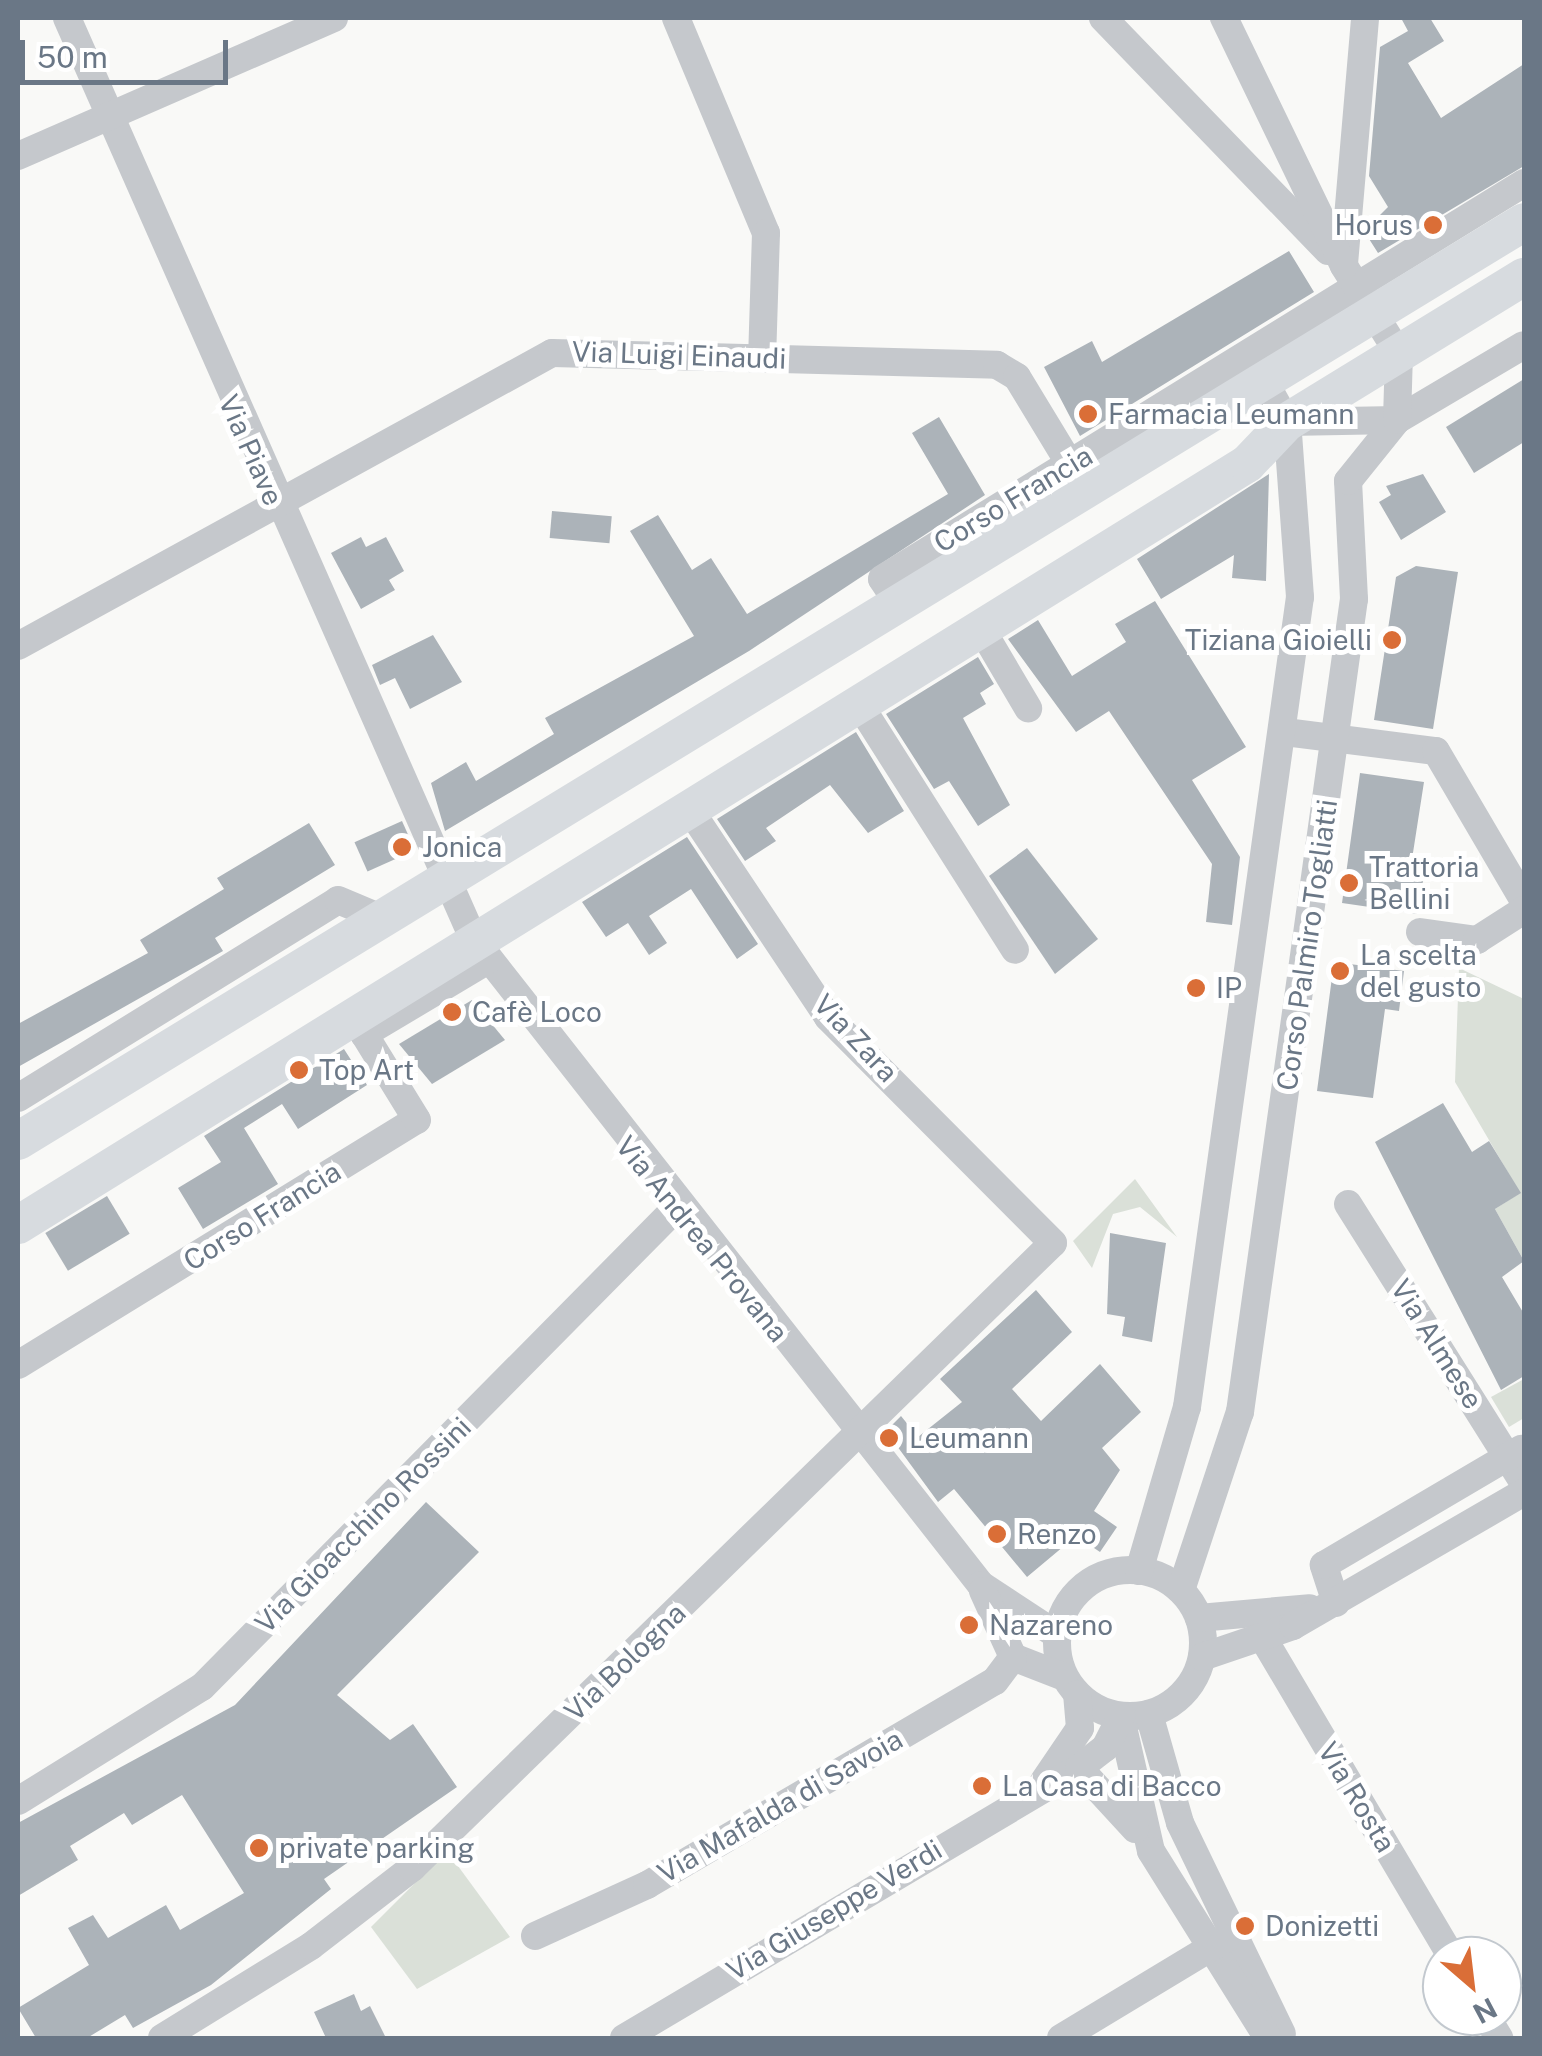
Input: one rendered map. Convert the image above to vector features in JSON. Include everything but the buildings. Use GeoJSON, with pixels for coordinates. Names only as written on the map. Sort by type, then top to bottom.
{"type":"FeatureCollection","features":[{"type":"Feature","properties":{"kind":"main road","name":"Corso Francia"},"geometry":{"type":"LineString","coordinates":[[18,1141],[1264,379],[1358,288],[1524,222]]}},
{"type":"Feature","properties":{"kind":"main road"},"geometry":{"type":"LineString","coordinates":[[18,1226],[360,1025],[688,808],[1248,464],[1287,422],[1524,278]]}},
{"type":"Feature","properties":{"kind":"street","name":"Via Piave"},"geometry":{"type":"LineString","coordinates":[[67,18],[103,115],[276,508],[449,876]]}},
{"type":"Feature","properties":{"kind":"street"},"geometry":{"type":"LineString","coordinates":[[18,156],[103,115],[334,18]]}},
{"type":"Feature","properties":{"kind":"street"},"geometry":{"type":"LineString","coordinates":[[676,18],[766,233],[762,358]]}},
{"type":"Feature","properties":{"kind":"street"},"geometry":{"type":"LineString","coordinates":[[1104,18],[1358,288]]}},
{"type":"Feature","properties":{"kind":"street"},"geometry":{"type":"LineString","coordinates":[[1224,18],[1358,288],[1399,354],[1396,420]]}},
{"type":"Feature","properties":{"kind":"street"},"geometry":{"type":"LineString","coordinates":[[1358,288],[1365,18]]}},
{"type":"Feature","properties":{"kind":"street"},"geometry":{"type":"LineString","coordinates":[[1236,155],[1276,129]]}},
{"type":"Feature","properties":{"kind":"street","name":"Corso Francia"},"geometry":{"type":"LineString","coordinates":[[897,602],[882,578],[1524,184]]}},
{"type":"Feature","properties":{"kind":"street"},"geometry":{"type":"LineString","coordinates":[[1287,422],[1396,420],[1524,345]]}},
{"type":"Feature","properties":{"kind":"street","name":"Via Luigi Einaudi"},"geometry":{"type":"LineString","coordinates":[[18,646],[276,508],[552,353],[997,365],[1017,378],[1070,464]]}},
{"type":"Feature","properties":{"kind":"street","name":"Corso Palmiro Togliatti"},"geometry":{"type":"LineString","coordinates":[[1139,1570],[1187,1407],[1285,732],[1300,597],[1287,422],[1264,379]]}},
{"type":"Feature","properties":{"kind":"street","name":"Corso Palmiro Togliatti"},"geometry":{"type":"LineString","coordinates":[[1181,1590],[1240,1412],[1354,598],[1348,481],[1396,420]]}},
{"type":"Feature","properties":{"kind":"street"},"geometry":{"type":"LineString","coordinates":[[982,630],[1028,708]]}},
{"type":"Feature","properties":{"kind":"street"},"geometry":{"type":"LineString","coordinates":[[860,704],[1016,950]]}},
{"type":"Feature","properties":{"kind":"street"},"geometry":{"type":"LineString","coordinates":[[1285,732],[1436,751],[1524,900]]}},
{"type":"Feature","properties":{"kind":"street","name":"Via Zara"},"geometry":{"type":"LineString","coordinates":[[688,808],[828,1017],[1053,1244]]}},
{"type":"Feature","properties":{"kind":"street","name":"Via Andrea Provana"},"geometry":{"type":"LineString","coordinates":[[449,876],[480,949],[676,1208],[981,1585],[1013,1658]]}},
{"type":"Feature","properties":{"kind":"street"},"geometry":{"type":"LineString","coordinates":[[18,1098],[338,900],[381,918]]}},
{"type":"Feature","properties":{"kind":"street"},"geometry":{"type":"LineString","coordinates":[[1420,932],[1477,940],[1524,910]]}},
{"type":"Feature","properties":{"kind":"street","name":"Corso Francia"},"geometry":{"type":"LineString","coordinates":[[18,1365],[417,1120],[360,1025]]}},
{"type":"Feature","properties":{"kind":"street","name":"Via Almese"},"geometry":{"type":"LineString","coordinates":[[1348,1204],[1516,1451],[1524,1484]]}},
{"type":"Feature","properties":{"kind":"street","name":"Via Gioacchino Rossini"},"geometry":{"type":"LineString","coordinates":[[18,1800],[202,1687],[676,1208]]}},
{"type":"Feature","properties":{"kind":"street","name":"Via Bologna"},"geometry":{"type":"LineString","coordinates":[[162,2038],[311,1946],[412,1868],[1053,1244]]}},
{"type":"Feature","properties":{"kind":"street"},"geometry":{"type":"LineString","coordinates":[[1336,1603],[1324,1565],[1516,1451]]}},
{"type":"Feature","properties":{"kind":"street"},"geometry":{"type":"LineString","coordinates":[[1202,1657],[1263,1638],[1336,1603],[1524,1492]]}},
{"type":"Feature","properties":{"kind":"street"},"geometry":{"type":"LineString","coordinates":[[1071,1686],[1057,1635],[1082,1588],[1139,1570],[1181,1590],[1199,1618],[1202,1657],[1182,1695],[1135,1715]]}},
{"type":"Feature","properties":{"kind":"street","name":"Via Andrea Provana"},"geometry":{"type":"LineString","coordinates":[[981,1585],[1057,1635]]}},
{"type":"Feature","properties":{"kind":"street"},"geometry":{"type":"LineString","coordinates":[[1199,1618],[1336,1603]]}},
{"type":"Feature","properties":{"kind":"street","name":"Via Rosta"},"geometry":{"type":"LineString","coordinates":[[1263,1638],[1439,1936]]}},
{"type":"Feature","properties":{"kind":"street"},"geometry":{"type":"LineString","coordinates":[[1013,1658],[1135,1715],[1180,1823],[1235,1932],[1264,2021]]}},
{"type":"Feature","properties":{"kind":"street","name":"Via Mafalda di Savoia"},"geometry":{"type":"LineString","coordinates":[[534,1936],[646,1885],[995,1681],[1013,1658]]}},
{"type":"Feature","properties":{"kind":"street","name":"Via Giuseppe Verdi"},"geometry":{"type":"LineString","coordinates":[[1044,1781],[1080,1728],[1071,1686]]}},
{"type":"Feature","properties":{"kind":"street"},"geometry":{"type":"LineString","coordinates":[[1135,1715],[1151,1850]]}},
{"type":"Feature","properties":{"kind":"street","name":"Via Giuseppe Verdi"},"geometry":{"type":"LineString","coordinates":[[624,2038],[1044,1781],[1079,1768],[1105,1748],[1135,1715]]}},
{"type":"Feature","properties":{"kind":"street"},"geometry":{"type":"LineString","coordinates":[[1079,1768],[1151,1850],[1210,1948],[1264,2021],[1284,2038]]}},
{"type":"Feature","properties":{"kind":"street"},"geometry":{"type":"LineString","coordinates":[[1062,2038],[1235,1932]]}},
{"type":"Feature","properties":{"kind":"shaded area"},"geometry":{"type":"Polygon","coordinates":[[[1459,968],[1524,999],[1524,1261],[1495,1209],[1520,1193],[1455,1082],[1459,968]]]}},
{"type":"Feature","properties":{"kind":"shaded area"},"geometry":{"type":"Polygon","coordinates":[[[1135,1179],[1177,1237],[1140,1207],[1113,1214],[1092,1268],[1073,1241],[1135,1179]]]}},
{"type":"Feature","properties":{"kind":"shaded area"},"geometry":{"type":"Polygon","coordinates":[[[1524,1379],[1524,1418],[1509,1427],[1491,1397],[1524,1379]]]}},
{"type":"Feature","properties":{"kind":"shaded area"},"geometry":{"type":"Polygon","coordinates":[[[447,1851],[510,1937],[417,1989],[371,1927],[447,1851]]]}},
{"type":"Feature","properties":{"kind":"place","name":"Horus"},"geometry":{"type":"Point","coordinates":[1433,225]}},
{"type":"Feature","properties":{"kind":"place","name":"Farmacia Leumann"},"geometry":{"type":"Point","coordinates":[1088,414]}},
{"type":"Feature","properties":{"kind":"place","name":"Tiziana Gioielli"},"geometry":{"type":"Point","coordinates":[1392,640]}},
{"type":"Feature","properties":{"kind":"place","name":"Jonica"},"geometry":{"type":"Point","coordinates":[402,847]}},
{"type":"Feature","properties":{"kind":"place","name":"Trattoria Bellini"},"geometry":{"type":"Point","coordinates":[1349,883]}},
{"type":"Feature","properties":{"kind":"place","name":"La scelta del gusto"},"geometry":{"type":"Point","coordinates":[1340,971]}},
{"type":"Feature","properties":{"kind":"place","name":"IP"},"geometry":{"type":"Point","coordinates":[1196,988]}},
{"type":"Feature","properties":{"kind":"place","name":"Cafè Loco"},"geometry":{"type":"Point","coordinates":[452,1012]}},
{"type":"Feature","properties":{"kind":"place","name":"Top Art"},"geometry":{"type":"Point","coordinates":[299,1070]}},
{"type":"Feature","properties":{"kind":"place","name":"Leumann"},"geometry":{"type":"Point","coordinates":[889,1438]}},
{"type":"Feature","properties":{"kind":"place","name":"Renzo"},"geometry":{"type":"Point","coordinates":[997,1534]}},
{"type":"Feature","properties":{"kind":"place","name":"Nazareno"},"geometry":{"type":"Point","coordinates":[969,1625]}},
{"type":"Feature","properties":{"kind":"place","name":"La Casa di Bacco"},"geometry":{"type":"Point","coordinates":[982,1786]}},
{"type":"Feature","properties":{"kind":"place","name":"private parking"},"geometry":{"type":"Point","coordinates":[259,1848]}},
{"type":"Feature","properties":{"kind":"place","name":"Donizetti"},"geometry":{"type":"Point","coordinates":[1245,1926]}}]}
